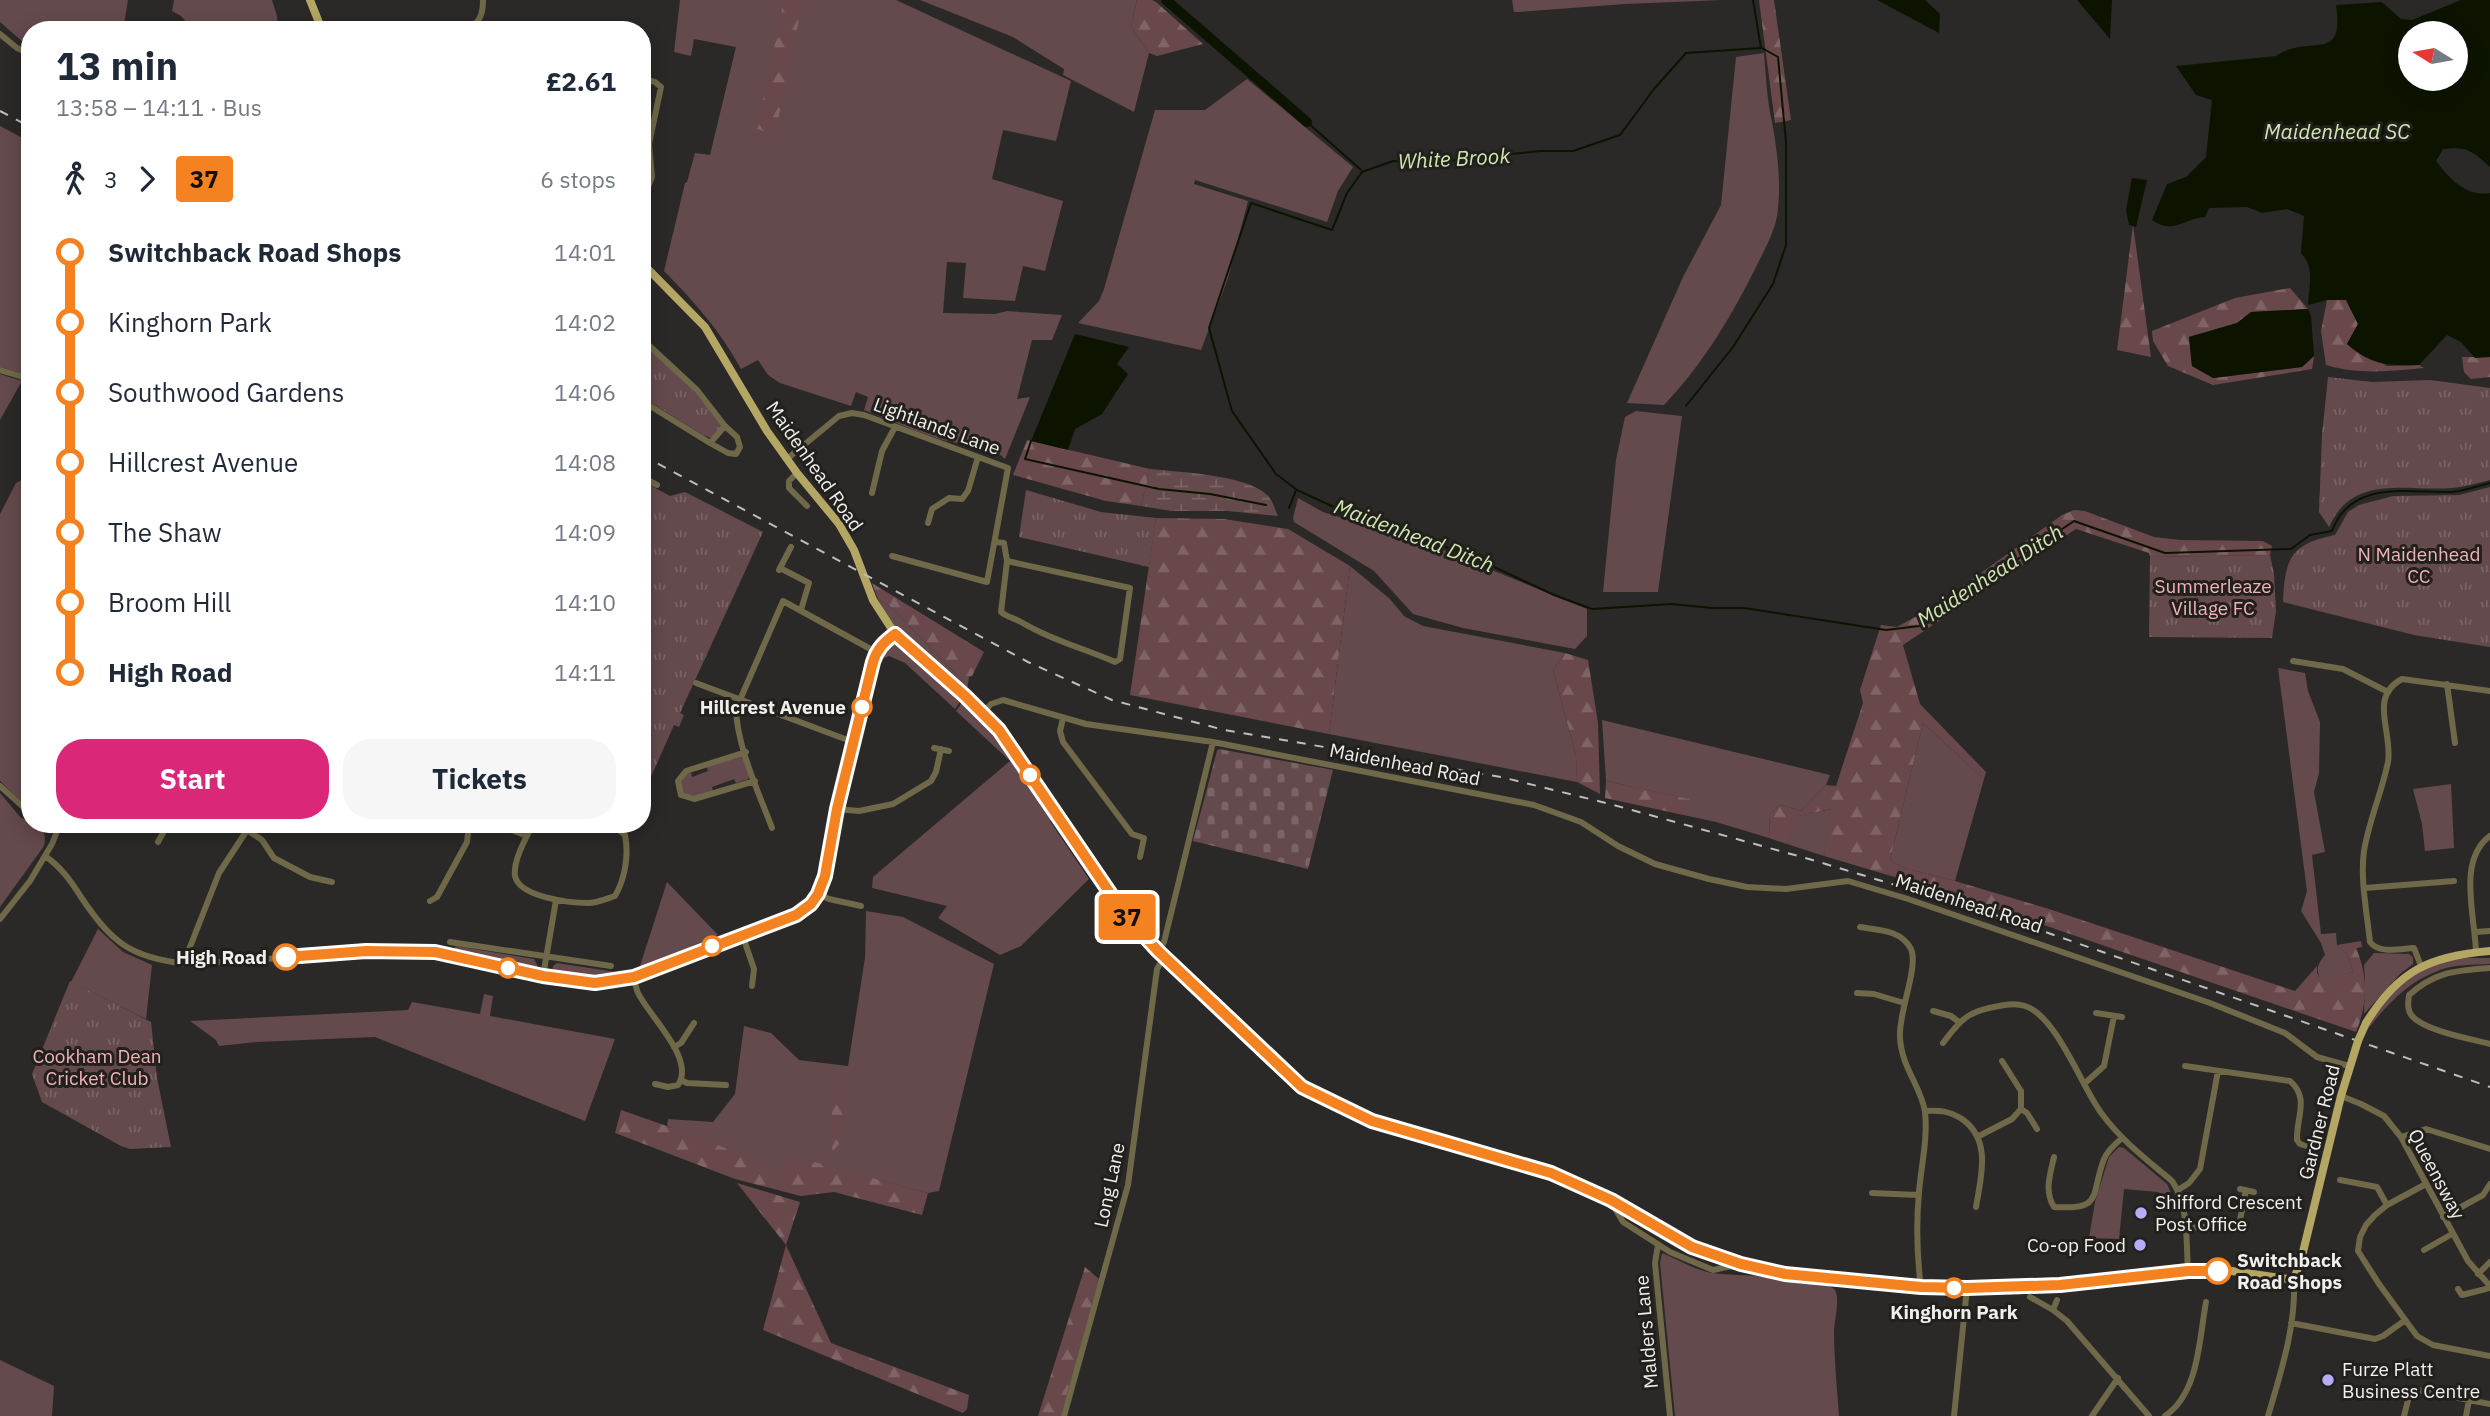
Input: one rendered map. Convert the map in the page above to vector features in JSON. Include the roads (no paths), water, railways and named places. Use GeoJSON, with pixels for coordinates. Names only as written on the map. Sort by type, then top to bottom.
{"type":"FeatureCollection","features":[{"type":"Feature","properties":{"kind":"main road"},"geometry":{"type":"LineString","coordinates":[[310,0],[318,21]]}},
{"type":"Feature","properties":{"kind":"main road","name":"Maidenhead Road"},"geometry":{"type":"LineString","coordinates":[[651,272],[705,327],[767,431],[839,524],[854,550],[873,600],[895,634],[983,713]]}},
{"type":"Feature","properties":{"kind":"main road"},"geometry":{"type":"LineString","coordinates":[[983,713],[1019,757],[1125,915],[1161,954],[1302,1087],[1372,1121],[1551,1173],[1611,1200],[1692,1247],[1741,1264],[1805,1278],[1967,1288],[2060,1285],[2188,1271],[2232,1271],[2294,1280]]}},
{"type":"Feature","properties":{"kind":"main road","name":"Gardner Road"},"geometry":{"type":"LineString","coordinates":[[2294,1280],[2349,1066],[2366,1023],[2381,999],[2400,980],[2421,966],[2447,957],[2490,951]]}},
{"type":"Feature","properties":{"kind":"street"},"geometry":{"type":"LineString","coordinates":[[478,21],[483,13],[484,0]]}},
{"type":"Feature","properties":{"kind":"street"},"geometry":{"type":"LineString","coordinates":[[0,34],[21,50]]}},
{"type":"Feature","properties":{"kind":"street"},"geometry":{"type":"LineString","coordinates":[[651,81],[661,87],[651,134]]}},
{"type":"Feature","properties":{"kind":"street"},"geometry":{"type":"LineString","coordinates":[[651,347],[697,390],[737,437],[740,447],[736,454],[727,453],[651,407]]}},
{"type":"Feature","properties":{"kind":"street"},"geometry":{"type":"LineString","coordinates":[[0,370],[21,376]]}},
{"type":"Feature","properties":{"kind":"street","name":"Lightlands Lane"},"geometry":{"type":"LineString","coordinates":[[787,459],[839,416],[852,413],[864,415],[1008,468],[996,542]]}},
{"type":"Feature","properties":{"kind":"street"},"geometry":{"type":"LineString","coordinates":[[710,443],[726,426]]}},
{"type":"Feature","properties":{"kind":"street"},"geometry":{"type":"LineString","coordinates":[[872,493],[871,480],[895,427]]}},
{"type":"Feature","properties":{"kind":"street"},"geometry":{"type":"LineString","coordinates":[[928,523],[932,509],[949,498],[962,499],[968,491],[978,457]]}},
{"type":"Feature","properties":{"kind":"street"},"geometry":{"type":"LineString","coordinates":[[797,473],[789,481],[789,488],[803,504]]}},
{"type":"Feature","properties":{"kind":"street"},"geometry":{"type":"LineString","coordinates":[[892,556],[987,582],[996,542],[1004,543],[1007,561],[1001,612],[1005,616],[1059,642],[1080,647],[1115,662],[1120,659],[1130,588],[1007,561]]}},
{"type":"Feature","properties":{"kind":"street"},"geometry":{"type":"LineString","coordinates":[[791,547],[779,569],[809,583],[801,610]]}},
{"type":"Feature","properties":{"kind":"street"},"geometry":{"type":"LineString","coordinates":[[772,828],[746,752],[736,709],[783,601],[876,652]]}},
{"type":"Feature","properties":{"kind":"street"},"geometry":{"type":"LineString","coordinates":[[45,856],[69,878],[100,923],[118,941],[137,954],[163,962],[187,964],[403,950],[435,952],[543,976],[595,983],[634,977],[796,915],[811,904],[825,876],[837,809],[876,652],[895,634]]}},
{"type":"Feature","properties":{"kind":"street"},"geometry":{"type":"LineString","coordinates":[[2293,662],[2343,669],[2386,691]]}},
{"type":"Feature","properties":{"kind":"street"},"geometry":{"type":"LineString","coordinates":[[2421,966],[2414,948],[2379,949],[2370,942],[2364,853],[2388,760],[2384,703],[2386,691],[2402,679],[2490,691]]}},
{"type":"Feature","properties":{"kind":"street"},"geometry":{"type":"LineString","coordinates":[[696,683],[853,741]]}},
{"type":"Feature","properties":{"kind":"street"},"geometry":{"type":"LineString","coordinates":[[2447,684],[2456,734],[2455,743]]}},
{"type":"Feature","properties":{"kind":"street","name":"Maidenhead Road"},"geometry":{"type":"LineString","coordinates":[[983,713],[991,705],[1003,700],[1063,718],[1213,742],[1534,805],[1581,822],[1618,846],[1655,864],[1747,887],[1786,889],[1848,881],[1987,925],[2210,1003],[2285,1033],[2317,1057],[2349,1066]]}},
{"type":"Feature","properties":{"kind":"street"},"geometry":{"type":"LineString","coordinates":[[1063,718],[1060,731],[1063,742],[1132,834],[1144,838]]}},
{"type":"Feature","properties":{"kind":"street","name":"Long Lane"},"geometry":{"type":"LineString","coordinates":[[1064,1416],[1128,1185],[1157,970],[1213,742]]}},
{"type":"Feature","properties":{"kind":"street"},"geometry":{"type":"LineString","coordinates":[[837,809],[859,811],[893,804],[930,781],[936,772],[937,748],[949,751]]}},
{"type":"Feature","properties":{"kind":"street"},"geometry":{"type":"LineString","coordinates":[[746,752],[686,771],[678,781],[678,789],[681,795],[694,799],[755,780]]}},
{"type":"Feature","properties":{"kind":"street"},"geometry":{"type":"LineString","coordinates":[[0,786],[21,805]]}},
{"type":"Feature","properties":{"kind":"street"},"geometry":{"type":"LineString","coordinates":[[1140,857],[1146,830]]}},
{"type":"Feature","properties":{"kind":"street"},"geometry":{"type":"LineString","coordinates":[[0,919],[30,881],[56,833]]}},
{"type":"Feature","properties":{"kind":"street"},"geometry":{"type":"LineString","coordinates":[[158,842],[164,833]]}},
{"type":"Feature","properties":{"kind":"street"},"geometry":{"type":"LineString","coordinates":[[187,964],[188,952],[219,873],[245,833]]}},
{"type":"Feature","properties":{"kind":"street"},"geometry":{"type":"LineString","coordinates":[[255,833],[274,858],[310,877],[331,882]]}},
{"type":"Feature","properties":{"kind":"street"},"geometry":{"type":"LineString","coordinates":[[430,901],[437,897],[467,842],[468,833]]}},
{"type":"Feature","properties":{"kind":"street"},"geometry":{"type":"LineString","coordinates":[[520,833],[527,836]]}},
{"type":"Feature","properties":{"kind":"street"},"geometry":{"type":"LineString","coordinates":[[528,833],[515,873],[518,885],[527,891],[556,900],[591,903],[615,897],[623,883],[627,845],[622,833]]}},
{"type":"Feature","properties":{"kind":"street"},"geometry":{"type":"LineString","coordinates":[[2476,952],[2471,864],[2476,849],[2490,836]]}},
{"type":"Feature","properties":{"kind":"street"},"geometry":{"type":"LineString","coordinates":[[2365,888],[2454,881]]}},
{"type":"Feature","properties":{"kind":"street"},"geometry":{"type":"LineString","coordinates":[[818,894],[861,906]]}},
{"type":"Feature","properties":{"kind":"street"},"geometry":{"type":"LineString","coordinates":[[543,976],[556,900]]}},
{"type":"Feature","properties":{"kind":"street"},"geometry":{"type":"LineString","coordinates":[[1860,927],[1890,932],[1904,939],[1912,952],[1913,965],[1903,1003],[1900,1037],[1905,1067],[1925,1111],[1918,1195],[1917,1263],[1921,1287]]}},
{"type":"Feature","properties":{"kind":"street"},"geometry":{"type":"LineString","coordinates":[[2475,932],[2490,931]]}},
{"type":"Feature","properties":{"kind":"street"},"geometry":{"type":"LineString","coordinates":[[743,934],[754,969],[752,986]]}},
{"type":"Feature","properties":{"kind":"street"},"geometry":{"type":"LineString","coordinates":[[450,942],[611,966]]}},
{"type":"Feature","properties":{"kind":"street"},"geometry":{"type":"LineString","coordinates":[[2490,968],[2445,972],[2425,981],[2409,995],[2408,1007],[2413,1017],[2423,1023],[2490,1044]]}},
{"type":"Feature","properties":{"kind":"street"},"geometry":{"type":"LineString","coordinates":[[634,977],[638,993],[674,1047],[682,1069],[678,1085],[668,1087],[654,1084]]}},
{"type":"Feature","properties":{"kind":"street"},"geometry":{"type":"LineString","coordinates":[[1857,993],[1874,994],[1903,1003]]}},
{"type":"Feature","properties":{"kind":"street"},"geometry":{"type":"LineString","coordinates":[[1944,1043],[1959,1022],[1974,1011],[2011,1004],[2026,1006],[2036,1012],[2054,1032],[2094,1104],[2122,1138],[2172,1181],[2178,1190],[2185,1228],[2188,1271]]}},
{"type":"Feature","properties":{"kind":"street"},"geometry":{"type":"LineString","coordinates":[[1933,1011],[1951,1016],[1959,1022]]}},
{"type":"Feature","properties":{"kind":"street"},"geometry":{"type":"LineString","coordinates":[[2096,1013],[2122,1017]]}},
{"type":"Feature","properties":{"kind":"street"},"geometry":{"type":"LineString","coordinates":[[2084,1084],[2104,1066],[2114,1016]]}},
{"type":"Feature","properties":{"kind":"street"},"geometry":{"type":"LineString","coordinates":[[674,1047],[681,1043],[694,1023]]}},
{"type":"Feature","properties":{"kind":"street"},"geometry":{"type":"LineString","coordinates":[[1979,1136],[2012,1119],[2021,1109],[2021,1091],[2002,1061]]}},
{"type":"Feature","properties":{"kind":"street"},"geometry":{"type":"LineString","coordinates":[[2185,1066],[2290,1081],[2298,1088],[2302,1109],[2297,1140]]}},
{"type":"Feature","properties":{"kind":"street"},"geometry":{"type":"LineString","coordinates":[[1998,1076],[2007,1070]]}},
{"type":"Feature","properties":{"kind":"street"},"geometry":{"type":"LineString","coordinates":[[2178,1190],[2189,1183],[2200,1169],[2218,1071]]}},
{"type":"Feature","properties":{"kind":"street"},"geometry":{"type":"LineString","coordinates":[[681,1080],[687,1083],[726,1085]]}},
{"type":"Feature","properties":{"kind":"street","name":"Queensway"},"geometry":{"type":"LineString","coordinates":[[2341,1096],[2384,1116],[2401,1137],[2468,1261],[2490,1287]]}},
{"type":"Feature","properties":{"kind":"street"},"geometry":{"type":"LineString","coordinates":[[2021,1109],[2027,1113],[2037,1129]]}},
{"type":"Feature","properties":{"kind":"street"},"geometry":{"type":"LineString","coordinates":[[1925,1111],[1940,1110],[1954,1114],[1979,1136],[1982,1154],[1980,1202]]}},
{"type":"Feature","properties":{"kind":"street"},"geometry":{"type":"LineString","coordinates":[[2401,1137],[2426,1129],[2490,1149]]}},
{"type":"Feature","properties":{"kind":"street"},"geometry":{"type":"LineString","coordinates":[[2054,1157],[2048,1197],[2052,1210],[2087,1205],[2096,1192],[2105,1156],[2122,1138]]}},
{"type":"Feature","properties":{"kind":"street"},"geometry":{"type":"LineString","coordinates":[[2288,1138],[2313,1148]]}},
{"type":"Feature","properties":{"kind":"street"},"geometry":{"type":"LineString","coordinates":[[2043,1169],[2051,1170]]}},
{"type":"Feature","properties":{"kind":"street"},"geometry":{"type":"LineString","coordinates":[[2340,1180],[2377,1187],[2387,1205]]}},
{"type":"Feature","properties":{"kind":"street"},"geometry":{"type":"LineString","coordinates":[[2426,1184],[2387,1205],[2366,1225],[2360,1237],[2358,1251],[2404,1321],[2417,1336],[2433,1345],[2490,1356]]}},
{"type":"Feature","properties":{"kind":"street"},"geometry":{"type":"LineString","coordinates":[[2443,1217],[2483,1195],[2490,1184]]}},
{"type":"Feature","properties":{"kind":"street"},"geometry":{"type":"LineString","coordinates":[[2185,1228],[2235,1225],[2240,1220],[2243,1190],[2254,1192]]}},
{"type":"Feature","properties":{"kind":"street"},"geometry":{"type":"LineString","coordinates":[[1872,1193],[1918,1195]]}},
{"type":"Feature","properties":{"kind":"street"},"geometry":{"type":"LineString","coordinates":[[1611,1200],[1623,1222],[1658,1245],[1713,1270],[1741,1264]]}},
{"type":"Feature","properties":{"kind":"street"},"geometry":{"type":"LineString","coordinates":[[2424,1250],[2452,1234]]}},
{"type":"Feature","properties":{"kind":"street","name":"Malders Lane"},"geometry":{"type":"LineString","coordinates":[[1658,1245],[1655,1263],[1670,1416]]}},
{"type":"Feature","properties":{"kind":"street"},"geometry":{"type":"LineString","coordinates":[[2478,1274],[2490,1262]]}},
{"type":"Feature","properties":{"kind":"street","name":"Gardner Road"},"geometry":{"type":"LineString","coordinates":[[2268,1416],[2291,1323],[2295,1300],[2294,1280]]}},
{"type":"Feature","properties":{"kind":"street"},"geometry":{"type":"LineString","coordinates":[[2458,1289],[2462,1295],[2490,1287]]}},
{"type":"Feature","properties":{"kind":"street"},"geometry":{"type":"LineString","coordinates":[[1954,1416],[1967,1288]]}},
{"type":"Feature","properties":{"kind":"street"},"geometry":{"type":"LineString","coordinates":[[2030,1297],[2067,1321],[2149,1416]]}},
{"type":"Feature","properties":{"kind":"street"},"geometry":{"type":"LineString","coordinates":[[2053,1310],[2057,1300]]}},
{"type":"Feature","properties":{"kind":"street"},"geometry":{"type":"LineString","coordinates":[[2165,1416],[2180,1403],[2193,1375],[2206,1302]]}},
{"type":"Feature","properties":{"kind":"street"},"geometry":{"type":"LineString","coordinates":[[2291,1323],[2375,1339],[2384,1336],[2404,1321]]}},
{"type":"Feature","properties":{"kind":"street"},"geometry":{"type":"LineString","coordinates":[[2092,1416],[2118,1378]]}},
{"type":"Feature","properties":{"kind":"street"},"geometry":{"type":"LineString","coordinates":[[2404,1416],[2409,1396],[2420,1390],[2490,1404]]}},
{"type":"Feature","properties":{"kind":"street"},"geometry":{"type":"LineString","coordinates":[[2466,1416],[2469,1400]]}},
{"type":"Feature","properties":{"kind":"water"},"geometry":{"type":"Polygon","coordinates":[[[1877,0],[1925,0],[1940,14],[1939,33],[1877,0]]]}},
{"type":"Feature","properties":{"kind":"water"},"geometry":{"type":"Polygon","coordinates":[[[2077,0],[2112,0],[2110,39],[2077,0]]]}},
{"type":"Feature","properties":{"kind":"water","name":"Maidenhead SC"},"geometry":{"type":"Polygon","coordinates":[[[2461,0],[2490,0],[2490,167],[2474,153],[2458,148],[2443,149],[2436,161],[2459,185],[2473,192],[2490,193],[2490,357],[2475,358],[2461,342],[2447,335],[2419,365],[2380,363],[2355,351],[2347,344],[2358,324],[2346,300],[2327,300],[2308,305],[2310,271],[2301,253],[2304,216],[2287,209],[2262,213],[2247,207],[2209,208],[2205,217],[2172,226],[2152,220],[2167,184],[2186,177],[2206,157],[2212,100],[2196,95],[2176,66],[2276,56],[2288,50],[2330,41],[2335,35],[2337,23],[2336,5],[2382,2],[2401,19],[2412,20],[2461,0]]]}},
{"type":"Feature","properties":{"kind":"water"},"geometry":{"type":"Polygon","coordinates":[[[2132,178],[2147,180],[2136,227],[2129,225],[2126,210],[2132,178]]]}},
{"type":"Feature","properties":{"kind":"water"},"geometry":{"type":"Polygon","coordinates":[[[2308,309],[2314,356],[2302,367],[2213,378],[2192,366],[2189,337],[2237,323],[2251,312],[2308,309]]]}},
{"type":"Feature","properties":{"kind":"water"},"geometry":{"type":"Polygon","coordinates":[[[1075,334],[1129,347],[1117,364],[1128,374],[1102,414],[1075,429],[1068,450],[1031,441],[1075,334]]]}},
{"type":"Feature","properties":{"kind":"waterway"},"geometry":{"type":"LineString","coordinates":[[1166,0],[1307,122]]}},
{"type":"Feature","properties":{"kind":"waterway","name":"Maidenhead Ditch"},"geometry":{"type":"LineString","coordinates":[[1753,0],[1761,48],[1686,53],[1654,89],[1620,135],[1573,151],[1540,151],[1429,163],[1393,161],[1362,172],[1347,193],[1332,230],[1251,203],[1209,328],[1232,411],[1276,474],[1297,490],[1375,526],[1462,552],[1554,595],[1592,609],[1671,604],[1744,608],[1886,630],[1919,626],[2074,521],[2165,553],[2291,549],[2310,535],[2332,531],[2341,514],[2353,503],[2367,496],[2400,491],[2452,492],[2490,483]]}},
{"type":"Feature","properties":{"kind":"waterway"},"geometry":{"type":"LineString","coordinates":[[1686,406],[1733,347],[1773,284],[1786,245],[1786,142],[1778,57],[1762,48]]}},
{"type":"Feature","properties":{"kind":"waterway"},"geometry":{"type":"LineString","coordinates":[[1307,122],[1361,170]]}},
{"type":"Feature","properties":{"kind":"waterway"},"geometry":{"type":"LineString","coordinates":[[1031,441],[1025,459],[1159,489],[1210,494],[1266,505]]}},
{"type":"Feature","properties":{"kind":"waterway","name":"Maidenhead Ditch"},"geometry":{"type":"LineString","coordinates":[[1289,508],[1296,490]]}},
{"type":"Feature","properties":{"kind":"railway"},"geometry":{"type":"LineString","coordinates":[[0,111],[21,122]]}},
{"type":"Feature","properties":{"kind":"railway"},"geometry":{"type":"LineString","coordinates":[[651,460],[1028,662],[1112,700],[1224,730],[1501,777],[1809,859],[2008,919],[2490,1087]]}},
{"type":"Feature","properties":{"kind":"place","name":"Hillcrest Avenue"},"geometry":{"type":"Point","coordinates":[862,707]}},
{"type":"Feature","properties":{"kind":"place","name":"High Road"},"geometry":{"type":"Point","coordinates":[286,957]}},
{"type":"Feature","properties":{"kind":"place","name":"Shifford Crescent Post Office"},"geometry":{"type":"Point","coordinates":[2141,1213]}},
{"type":"Feature","properties":{"kind":"place","name":"Co-op Food"},"geometry":{"type":"Point","coordinates":[2140,1245]}},
{"type":"Feature","properties":{"kind":"place","name":"Switchback Road Shops"},"geometry":{"type":"Point","coordinates":[2218,1271]}},
{"type":"Feature","properties":{"kind":"place","name":"Kinghorn Park"},"geometry":{"type":"Point","coordinates":[1954,1288]}},
{"type":"Feature","properties":{"kind":"place","name":"Furze Platt Business Centre"},"geometry":{"type":"Point","coordinates":[2328,1380]}},
{"type":"Feature","properties":{"kind":"water label","name":"White Brook"},"geometry":{"type":"Point","coordinates":[1454,159]}},
{"type":"Feature","properties":{"kind":"park label","name":"N Maidenhead CC"},"geometry":{"type":"Point","coordinates":[2419,565]}},
{"type":"Feature","properties":{"kind":"park label","name":"Summerleaze Village FC"},"geometry":{"type":"Point","coordinates":[2213,597]}},
{"type":"Feature","properties":{"kind":"park label","name":"Cookham Dean Cricket Club"},"geometry":{"type":"Point","coordinates":[97,1067]}}]}
